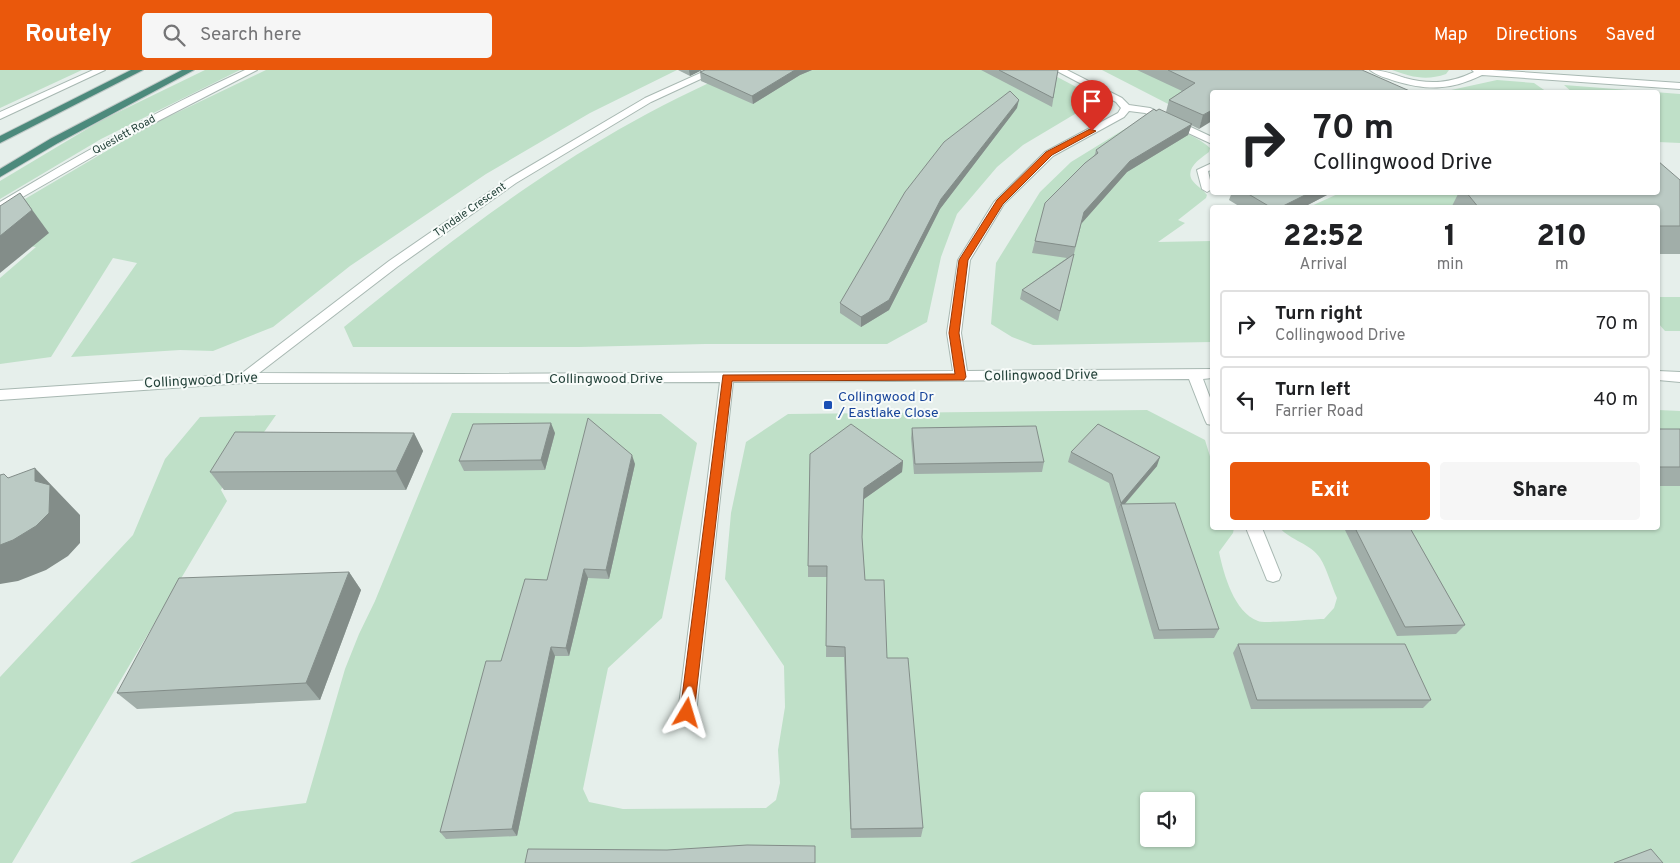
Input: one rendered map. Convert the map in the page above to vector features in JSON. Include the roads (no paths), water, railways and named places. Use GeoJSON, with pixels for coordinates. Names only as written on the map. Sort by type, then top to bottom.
{"type":"FeatureCollection","features":[{"type":"Feature","properties":{"kind":"highway"},"geometry":{"type":"LineString","coordinates":[[0,140],[138,70]]}},
{"type":"Feature","properties":{"kind":"highway","name":"Queslett Road"},"geometry":{"type":"LineString","coordinates":[[0,174],[54,141],[189,70]]}},
{"type":"Feature","properties":{"kind":"street"},"geometry":{"type":"LineString","coordinates":[[0,116],[100,70]]}},
{"type":"Feature","properties":{"kind":"street","name":"Queslett Road"},"geometry":{"type":"LineString","coordinates":[[0,207],[73,162],[198,94],[252,70]]}},
{"type":"Feature","properties":{"kind":"street","name":"Tyndale Crescent"},"geometry":{"type":"LineString","coordinates":[[244,378],[393,264],[512,181],[648,100],[715,70]]}},
{"type":"Feature","properties":{"kind":"street"},"geometry":{"type":"LineString","coordinates":[[1060,70],[1119,100],[1126,108],[1147,110],[1210,140]]}},
{"type":"Feature","properties":{"kind":"street"},"geometry":{"type":"LineString","coordinates":[[1375,70],[1396,79],[1426,86],[1453,84],[1479,71],[1680,86]]}},
{"type":"Feature","properties":{"kind":"street"},"geometry":{"type":"LineString","coordinates":[[961,377],[954,333],[964,260],[1000,202],[1049,154],[1121,115],[1126,108]]}},
{"type":"Feature","properties":{"kind":"street"},"geometry":{"type":"LineString","coordinates":[[1208,189],[1202,170],[1210,167]]}},
{"type":"Feature","properties":{"kind":"street"},"geometry":{"type":"LineString","coordinates":[[1660,372],[1680,371]]}},
{"type":"Feature","properties":{"kind":"street"},"geometry":{"type":"LineString","coordinates":[[1194,374],[1210,415]]}},
{"type":"Feature","properties":{"kind":"street","name":"Collingwood Drive"},"geometry":{"type":"LineString","coordinates":[[0,395],[244,378],[459,380],[1210,374]]}},
{"type":"Feature","properties":{"kind":"street"},"geometry":{"type":"LineString","coordinates":[[1660,376],[1680,377]]}},
{"type":"Feature","properties":{"kind":"street"},"geometry":{"type":"LineString","coordinates":[[687,713],[727,378]]}},
{"type":"Feature","properties":{"kind":"street"},"geometry":{"type":"LineString","coordinates":[[1255,530],[1273,575]]}},
{"type":"Feature","properties":{"kind":"place","name":"Collingwood Dr / Eastlake Close"},"geometry":{"type":"Point","coordinates":[828,405]}}]}
